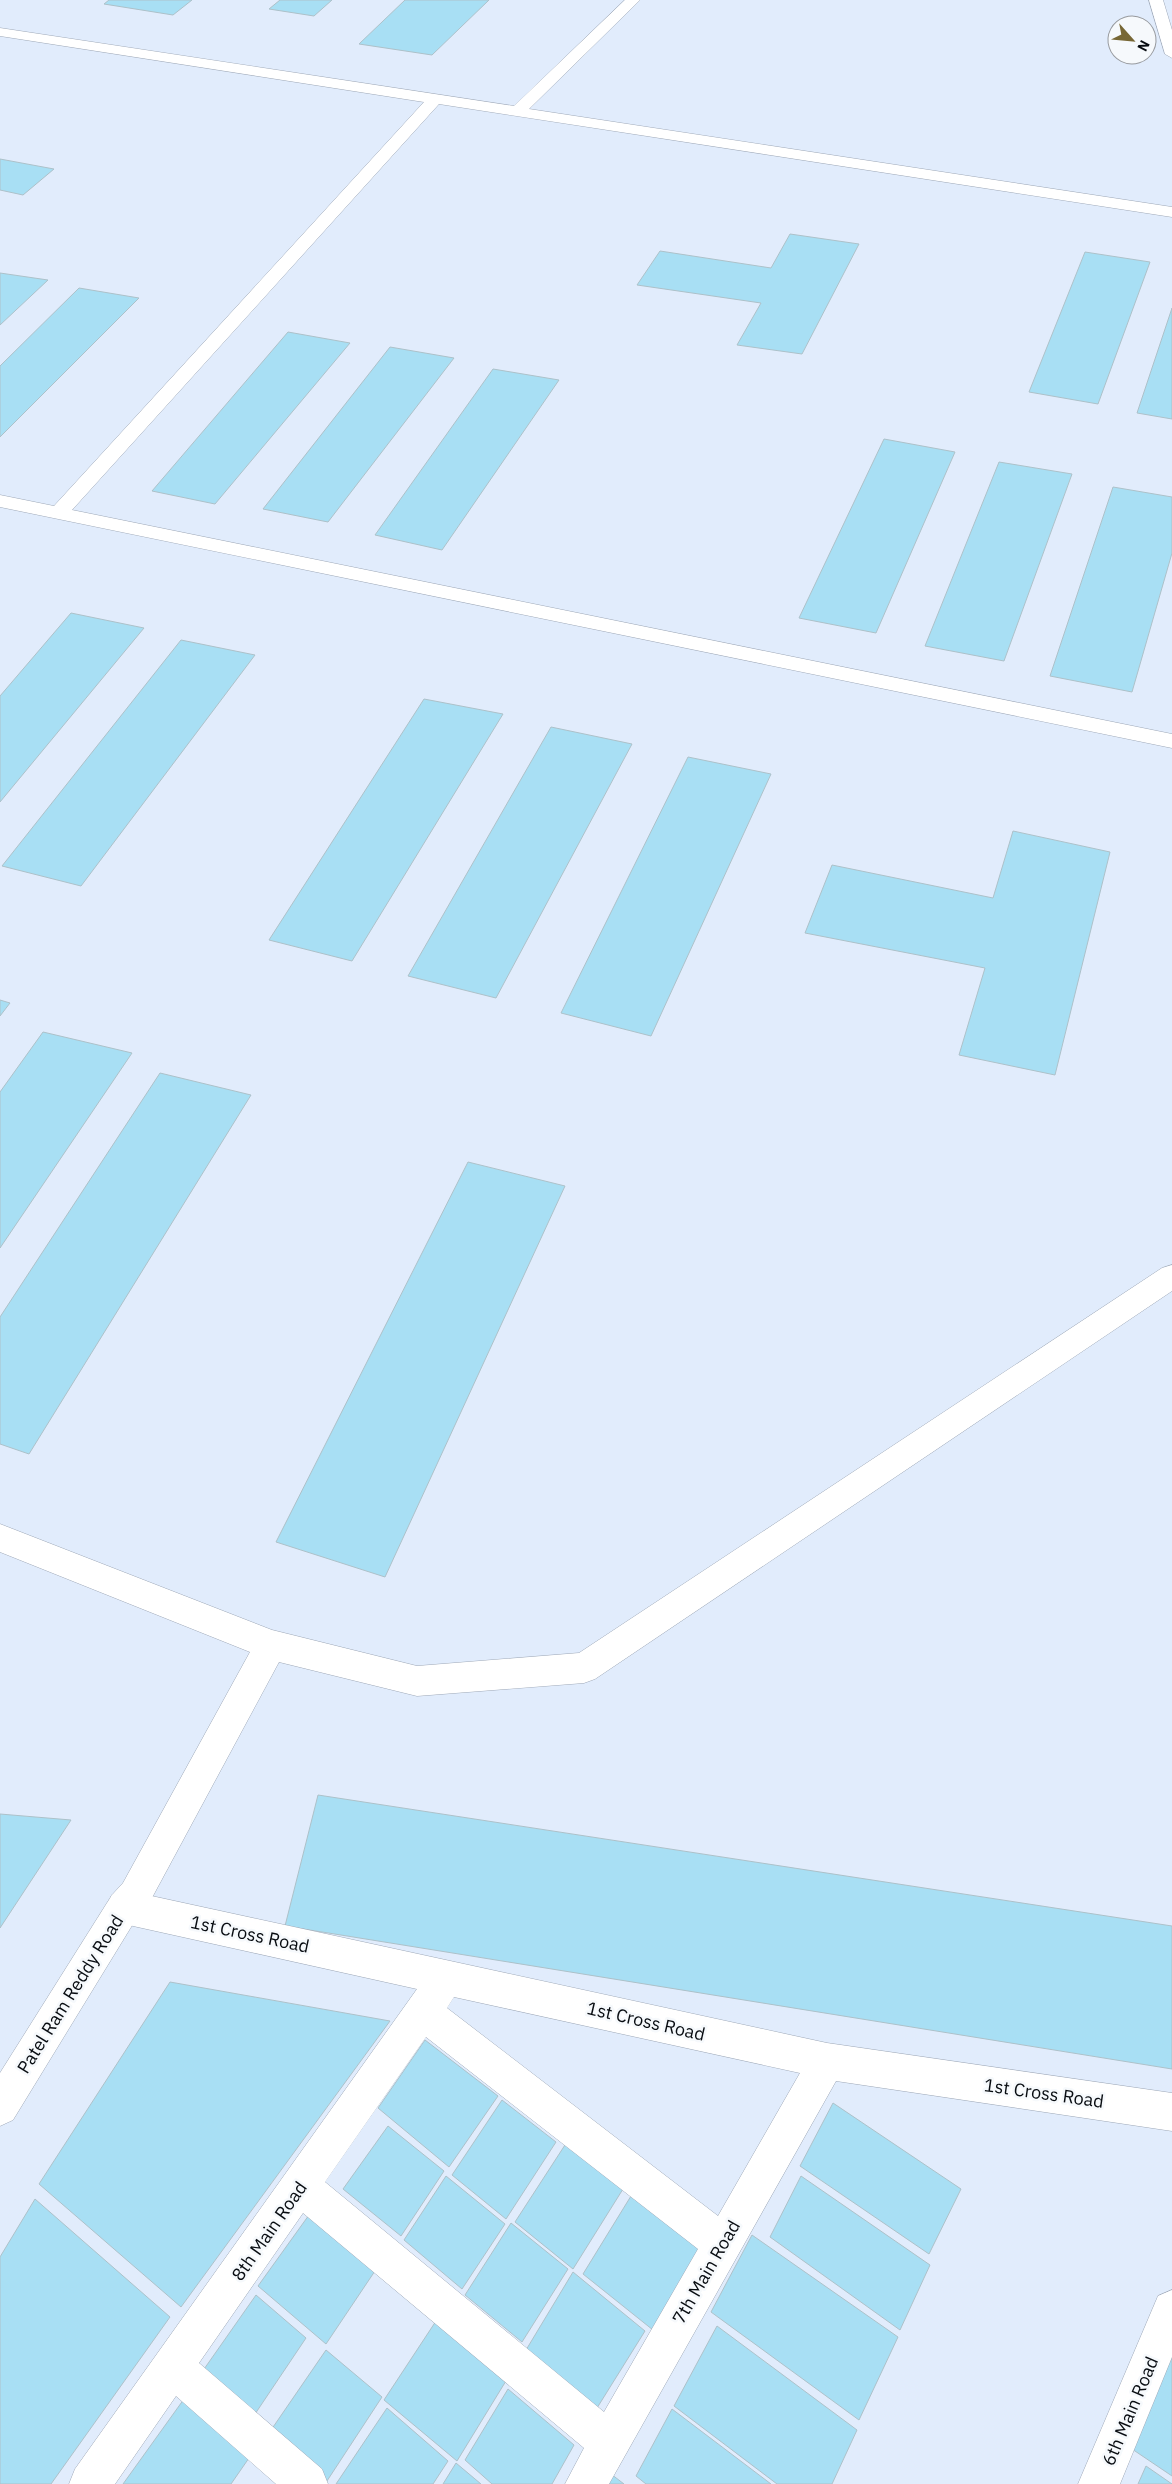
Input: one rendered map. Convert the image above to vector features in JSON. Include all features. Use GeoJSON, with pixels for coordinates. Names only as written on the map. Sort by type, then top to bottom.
{"type":"FeatureCollection","features":[{"type":"Feature","properties":{"kind":"street"},"geometry":{"type":"LineString","coordinates":[[517,112],[633,0]]}},
{"type":"Feature","properties":{"kind":"street"},"geometry":{"type":"LineString","coordinates":[[1156,0],[1172,54]]}},
{"type":"Feature","properties":{"kind":"street"},"geometry":{"type":"LineString","coordinates":[[0,32],[1172,212]]}},
{"type":"Feature","properties":{"kind":"street"},"geometry":{"type":"LineString","coordinates":[[59,513],[435,99]]}},
{"type":"Feature","properties":{"kind":"street"},"geometry":{"type":"LineString","coordinates":[[0,501],[1172,741]]}},
{"type":"Feature","properties":{"kind":"street"},"geometry":{"type":"LineString","coordinates":[[0,1538],[271,1645],[417,1681],[584,1668],[1172,1276]]}},
{"type":"Feature","properties":{"kind":"street","name":"Patel Ram Reddy Road"},"geometry":{"type":"LineString","coordinates":[[0,2107],[124,1907],[135,1895],[271,1645]]}},
{"type":"Feature","properties":{"kind":"street","name":"1st Cross Road"},"geometry":{"type":"LineString","coordinates":[[124,1907],[826,2061],[1172,2112]]}},
{"type":"Feature","properties":{"kind":"street","name":"8th Main Road"},"geometry":{"type":"LineString","coordinates":[[90,2484],[446,1977]]}},
{"type":"Feature","properties":{"kind":"street"},"geometry":{"type":"LineString","coordinates":[[422,2011],[722,2243]]}},
{"type":"Feature","properties":{"kind":"street","name":"7th Main Road"},"geometry":{"type":"LineString","coordinates":[[586,2484],[826,2061]]}},
{"type":"Feature","properties":{"kind":"street"},"geometry":{"type":"LineString","coordinates":[[300,2186],[609,2442]]}},
{"type":"Feature","properties":{"kind":"street","name":"6th Main Road"},"geometry":{"type":"LineString","coordinates":[[1099,2484],[1172,2310]]}},
{"type":"Feature","properties":{"kind":"street"},"geometry":{"type":"LineString","coordinates":[[173,2367],[307,2484]]}},
{"type":"Feature","properties":{"kind":"building"},"geometry":{"type":"Polygon","coordinates":[[[109,0],[192,0],[173,15],[104,4],[109,0]]]}},
{"type":"Feature","properties":{"kind":"building"},"geometry":{"type":"Polygon","coordinates":[[[280,0],[332,0],[314,16],[269,9],[280,0]]]}},
{"type":"Feature","properties":{"kind":"building"},"geometry":{"type":"Polygon","coordinates":[[[405,0],[489,0],[432,55],[359,44],[405,0]]]}},
{"type":"Feature","properties":{"kind":"building"},"geometry":{"type":"Polygon","coordinates":[[[0,159],[54,169],[23,195],[0,190],[0,159]]]}},
{"type":"Feature","properties":{"kind":"building"},"geometry":{"type":"Polygon","coordinates":[[[790,234],[859,244],[802,354],[737,345],[761,303],[637,285],[660,251],[771,268],[790,234]]]}},
{"type":"Feature","properties":{"kind":"building"},"geometry":{"type":"Polygon","coordinates":[[[1085,252],[1150,262],[1098,404],[1029,392],[1085,252]]]}},
{"type":"Feature","properties":{"kind":"building"},"geometry":{"type":"Polygon","coordinates":[[[0,273],[48,280],[0,325],[0,273]]]}},
{"type":"Feature","properties":{"kind":"building"},"geometry":{"type":"Polygon","coordinates":[[[79,288],[139,298],[0,437],[0,366],[79,288]]]}},
{"type":"Feature","properties":{"kind":"building"},"geometry":{"type":"Polygon","coordinates":[[[1172,308],[1172,419],[1137,413],[1172,308]]]}},
{"type":"Feature","properties":{"kind":"building"},"geometry":{"type":"Polygon","coordinates":[[[288,332],[350,343],[215,504],[152,491],[288,332]]]}},
{"type":"Feature","properties":{"kind":"building"},"geometry":{"type":"Polygon","coordinates":[[[390,347],[454,358],[328,522],[263,509],[390,347]]]}},
{"type":"Feature","properties":{"kind":"building"},"geometry":{"type":"Polygon","coordinates":[[[493,369],[559,380],[442,550],[375,535],[493,369]]]}},
{"type":"Feature","properties":{"kind":"building"},"geometry":{"type":"Polygon","coordinates":[[[884,439],[955,452],[876,633],[799,618],[884,439]]]}},
{"type":"Feature","properties":{"kind":"building"},"geometry":{"type":"Polygon","coordinates":[[[999,462],[1072,474],[1004,661],[925,646],[999,462]]]}},
{"type":"Feature","properties":{"kind":"building"},"geometry":{"type":"Polygon","coordinates":[[[1113,487],[1172,497],[1172,553],[1132,692],[1050,676],[1113,487]]]}},
{"type":"Feature","properties":{"kind":"building"},"geometry":{"type":"Polygon","coordinates":[[[71,613],[144,628],[0,802],[0,696],[71,613]]]}},
{"type":"Feature","properties":{"kind":"building"},"geometry":{"type":"Polygon","coordinates":[[[181,640],[255,655],[81,886],[2,866],[181,640]]]}},
{"type":"Feature","properties":{"kind":"building"},"geometry":{"type":"Polygon","coordinates":[[[424,699],[503,714],[352,961],[269,940],[424,699]]]}},
{"type":"Feature","properties":{"kind":"building"},"geometry":{"type":"Polygon","coordinates":[[[551,727],[632,744],[496,998],[408,976],[551,727]]]}},
{"type":"Feature","properties":{"kind":"building"},"geometry":{"type":"Polygon","coordinates":[[[688,757],[771,774],[651,1036],[561,1013],[688,757]]]}},
{"type":"Feature","properties":{"kind":"building"},"geometry":{"type":"Polygon","coordinates":[[[1013,831],[1110,852],[1055,1075],[959,1055],[985,968],[805,933],[832,865],[993,898],[1013,831]]]}},
{"type":"Feature","properties":{"kind":"building"},"geometry":{"type":"Polygon","coordinates":[[[0,1000],[10,1003],[0,1016],[0,1000]]]}},
{"type":"Feature","properties":{"kind":"building"},"geometry":{"type":"Polygon","coordinates":[[[43,1032],[132,1053],[0,1248],[0,1092],[43,1032]]]}},
{"type":"Feature","properties":{"kind":"building"},"geometry":{"type":"Polygon","coordinates":[[[160,1073],[251,1095],[29,1454],[0,1444],[0,1317],[160,1073]]]}},
{"type":"Feature","properties":{"kind":"building"},"geometry":{"type":"Polygon","coordinates":[[[468,1162],[565,1186],[385,1577],[276,1542],[468,1162]]]}},
{"type":"Feature","properties":{"kind":"building"},"geometry":{"type":"Polygon","coordinates":[[[318,1795],[1172,1926],[1172,2069],[285,1926],[318,1795]]]}},
{"type":"Feature","properties":{"kind":"building"},"geometry":{"type":"Polygon","coordinates":[[[0,1814],[71,1820],[0,1928],[0,1814]]]}},
{"type":"Feature","properties":{"kind":"building"},"geometry":{"type":"Polygon","coordinates":[[[170,1982],[390,2021],[181,2307],[39,2184],[170,1982]]]}},
{"type":"Feature","properties":{"kind":"building"},"geometry":{"type":"Polygon","coordinates":[[[425,2040],[498,2096],[449,2167],[378,2108],[425,2040]]]}},
{"type":"Feature","properties":{"kind":"building"},"geometry":{"type":"Polygon","coordinates":[[[502,2100],[556,2142],[506,2219],[452,2175],[502,2100]]]}},
{"type":"Feature","properties":{"kind":"building"},"geometry":{"type":"Polygon","coordinates":[[[833,2103],[961,2189],[929,2254],[800,2166],[833,2103]]]}},
{"type":"Feature","properties":{"kind":"building"},"geometry":{"type":"Polygon","coordinates":[[[388,2126],[444,2171],[401,2236],[343,2189],[388,2126]]]}},
{"type":"Feature","properties":{"kind":"building"},"geometry":{"type":"Polygon","coordinates":[[[565,2145],[623,2189],[573,2269],[515,2222],[565,2145]]]}},
{"type":"Feature","properties":{"kind":"building"},"geometry":{"type":"Polygon","coordinates":[[[446,2176],[505,2224],[462,2289],[404,2240],[446,2176]]]}},
{"type":"Feature","properties":{"kind":"building"},"geometry":{"type":"Polygon","coordinates":[[[801,2176],[930,2265],[900,2330],[770,2237],[801,2176]]]}},
{"type":"Feature","properties":{"kind":"building"},"geometry":{"type":"Polygon","coordinates":[[[631,2196],[700,2249],[653,2330],[583,2274],[631,2196]]]}},
{"type":"Feature","properties":{"kind":"building"},"geometry":{"type":"Polygon","coordinates":[[[35,2199],[170,2317],[51,2484],[0,2484],[0,2257],[35,2199]]]}},
{"type":"Feature","properties":{"kind":"building"},"geometry":{"type":"Polygon","coordinates":[[[314,2208],[381,2262],[326,2344],[258,2286],[314,2208]]]}},
{"type":"Feature","properties":{"kind":"building"},"geometry":{"type":"Polygon","coordinates":[[[511,2223],[568,2269],[522,2342],[465,2295],[511,2223]]]}},
{"type":"Feature","properties":{"kind":"building"},"geometry":{"type":"Polygon","coordinates":[[[752,2235],[898,2337],[859,2420],[711,2312],[752,2235]]]}},
{"type":"Feature","properties":{"kind":"building"},"geometry":{"type":"Polygon","coordinates":[[[573,2272],[645,2331],[597,2408],[526,2350],[573,2272]]]}},
{"type":"Feature","properties":{"kind":"building"},"geometry":{"type":"Polygon","coordinates":[[[256,2295],[306,2338],[253,2417],[202,2372],[256,2295]]]}},
{"type":"Feature","properties":{"kind":"building"},"geometry":{"type":"Polygon","coordinates":[[[438,2318],[509,2376],[457,2461],[384,2400],[438,2318]]]}},
{"type":"Feature","properties":{"kind":"building"},"geometry":{"type":"Polygon","coordinates":[[[717,2326],[857,2430],[832,2484],[777,2484],[674,2406],[717,2326]]]}},
{"type":"Feature","properties":{"kind":"building"},"geometry":{"type":"Polygon","coordinates":[[[1172,2348],[1172,2476],[1132,2449],[1172,2348]]]}},
{"type":"Feature","properties":{"kind":"building"},"geometry":{"type":"Polygon","coordinates":[[[326,2350],[382,2397],[325,2484],[269,2433],[326,2350]]]}},
{"type":"Feature","properties":{"kind":"building"},"geometry":{"type":"Polygon","coordinates":[[[508,2389],[574,2445],[552,2484],[492,2484],[465,2460],[508,2389]]]}},
{"type":"Feature","properties":{"kind":"building"},"geometry":{"type":"Polygon","coordinates":[[[184,2399],[249,2458],[231,2484],[123,2484],[184,2399]]]}},
{"type":"Feature","properties":{"kind":"building"},"geometry":{"type":"Polygon","coordinates":[[[387,2408],[448,2461],[433,2484],[336,2484],[387,2408]]]}},
{"type":"Feature","properties":{"kind":"building"},"geometry":{"type":"Polygon","coordinates":[[[672,2409],[771,2484],[646,2484],[636,2476],[672,2409]]]}},
{"type":"Feature","properties":{"kind":"building"},"geometry":{"type":"Polygon","coordinates":[[[456,2463],[481,2484],[443,2484],[456,2463]]]}},
{"type":"Feature","properties":{"kind":"building"},"geometry":{"type":"Polygon","coordinates":[[[1146,2466],[1172,2484],[1138,2484],[1146,2466]]]}},
{"type":"Feature","properties":{"kind":"building"},"geometry":{"type":"Polygon","coordinates":[[[611,2474],[624,2484],[606,2484],[611,2474]]]}}]}
